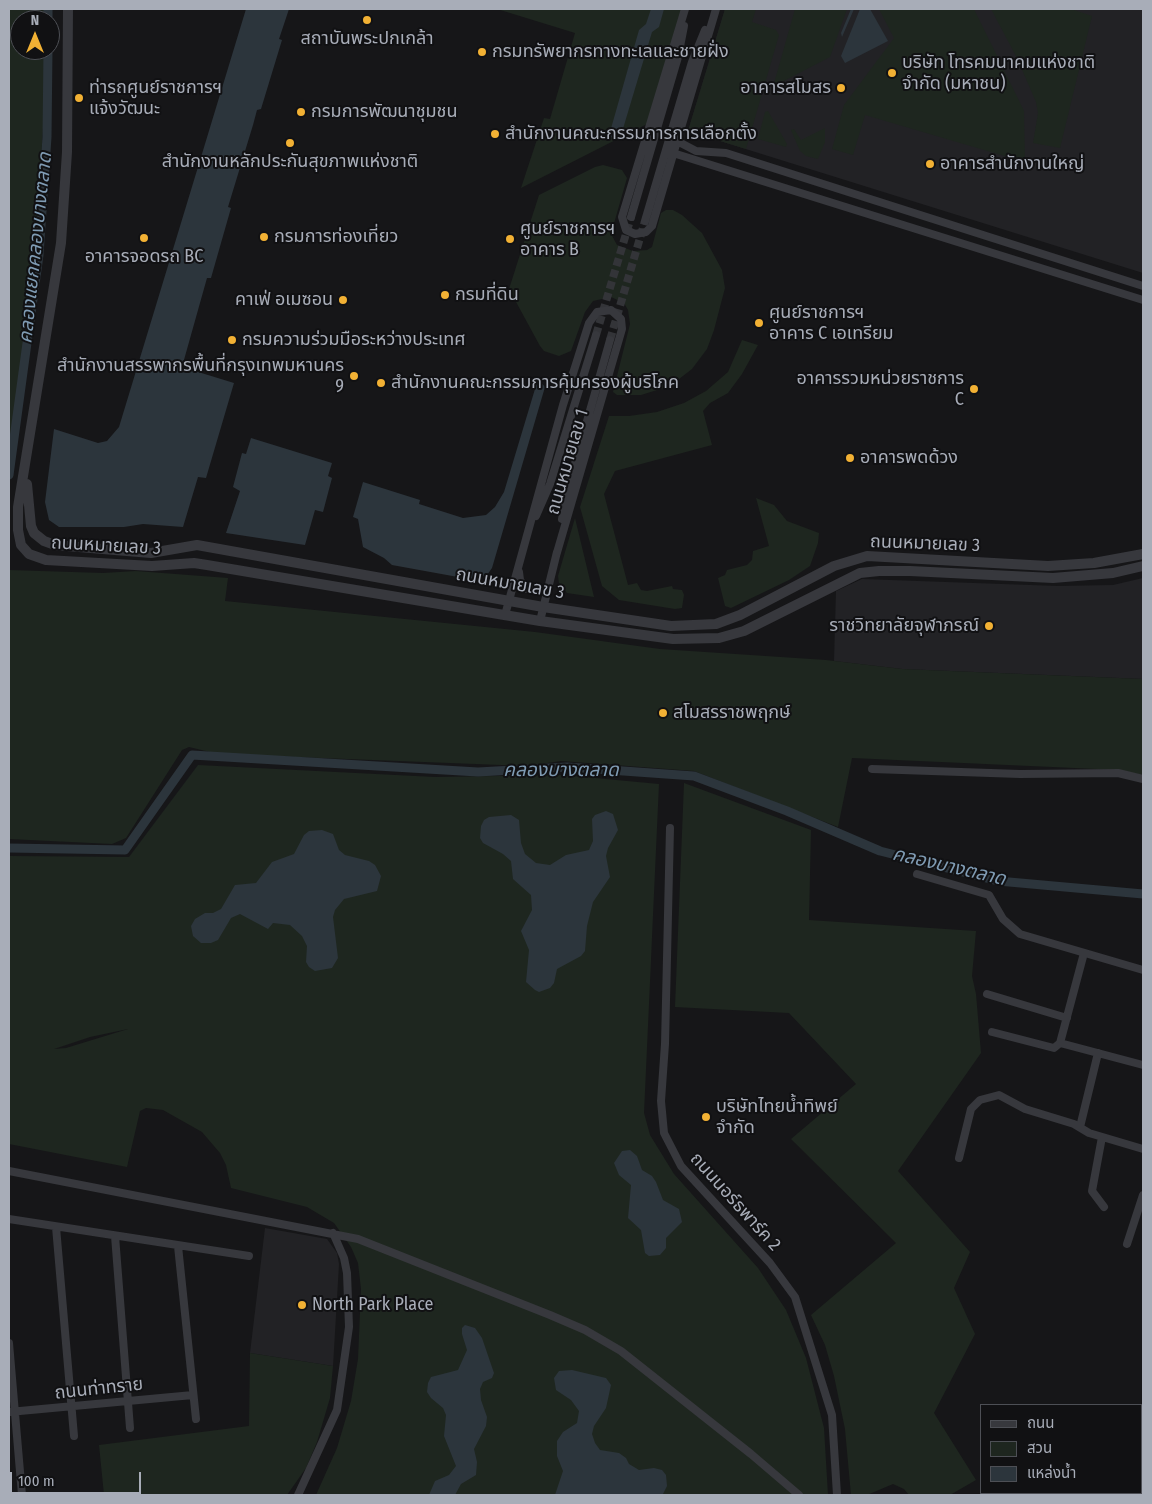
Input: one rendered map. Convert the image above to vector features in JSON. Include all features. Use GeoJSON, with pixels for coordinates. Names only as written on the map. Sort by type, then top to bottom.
{"type":"FeatureCollection","features":[{"type":"Feature","properties":{"kind":"street"},"geometry":{"type":"LineString","coordinates":[[26,473],[61,243],[67,146],[68,9]]}},
{"type":"Feature","properties":{"kind":"street"},"geometry":{"type":"LineString","coordinates":[[687,9],[622,217],[626,230],[639,234],[649,230],[661,196],[715,9]]}},
{"type":"Feature","properties":{"kind":"street"},"geometry":{"type":"LineString","coordinates":[[631,217],[678,57],[687,9]]}},
{"type":"Feature","properties":{"kind":"street"},"geometry":{"type":"LineString","coordinates":[[645,221],[692,62],[715,9]]}},
{"type":"Feature","properties":{"kind":"street"},"geometry":{"type":"LineString","coordinates":[[677,141],[696,151],[726,152],[1143,286]]}},
{"type":"Feature","properties":{"kind":"street"},"geometry":{"type":"LineString","coordinates":[[714,166],[710,161],[711,155],[726,152]]}},
{"type":"Feature","properties":{"kind":"street"},"geometry":{"type":"LineString","coordinates":[[673,153],[1143,300]]}},
{"type":"Feature","properties":{"kind":"street","name":"ถนนหมายเลข 1"},"geometry":{"type":"LineString","coordinates":[[505,615],[563,405],[594,315],[602,310],[615,312],[621,320],[622,329],[556,556],[540,621]]}},
{"type":"Feature","properties":{"kind":"street","name":"ถนนหมายเลข 1"},"geometry":{"type":"LineString","coordinates":[[524,547],[550,484],[596,335]]}},
{"type":"Feature","properties":{"kind":"street","name":"ถนนหมายเลข 1"},"geometry":{"type":"LineString","coordinates":[[556,556],[568,488],[610,340]]}},
{"type":"Feature","properties":{"kind":"street","name":"ถนนหมายเลข 3"},"geometry":{"type":"LineString","coordinates":[[26,473],[30,526],[44,540],[55,545],[150,553],[197,545],[543,607],[662,624],[701,626],[716,624],[740,615],[822,572],[851,560],[867,556],[1048,566],[1094,563],[1143,554]]}},
{"type":"Feature","properties":{"kind":"street","name":"ถนนหมายเลข 3"},"geometry":{"type":"LineString","coordinates":[[26,473],[18,507],[18,530],[22,545],[29,554],[46,560],[152,566],[208,565],[540,621],[673,639],[716,638],[744,631],[860,574],[879,571],[1053,578],[1113,573],[1143,566]]}},
{"type":"Feature","properties":{"kind":"street"},"geometry":{"type":"LineString","coordinates":[[518,565],[520,580],[523,586],[529,590],[547,589]]}},
{"type":"Feature","properties":{"kind":"street"},"geometry":{"type":"LineString","coordinates":[[872,769],[1020,774],[1118,773],[1143,779]]}},
{"type":"Feature","properties":{"kind":"street","name":"ถนนนอร์ธพาร์ค 2"},"geometry":{"type":"LineString","coordinates":[[670,828],[665,1044],[661,1101],[664,1133],[681,1166],[770,1263],[795,1297],[832,1415],[837,1495]]}},
{"type":"Feature","properties":{"kind":"street"},"geometry":{"type":"LineString","coordinates":[[917,874],[989,895],[1003,919],[1020,934],[1143,970]]}},
{"type":"Feature","properties":{"kind":"street"},"geometry":{"type":"LineString","coordinates":[[992,1032],[1054,1048],[1060,1043],[1084,953]]}},
{"type":"Feature","properties":{"kind":"street"},"geometry":{"type":"LineString","coordinates":[[987,994],[1067,1018]]}},
{"type":"Feature","properties":{"kind":"street"},"geometry":{"type":"LineString","coordinates":[[1060,1043],[1143,1065]]}},
{"type":"Feature","properties":{"kind":"street"},"geometry":{"type":"LineString","coordinates":[[1080,1127],[1098,1053]]}},
{"type":"Feature","properties":{"kind":"street"},"geometry":{"type":"LineString","coordinates":[[960,1158],[971,1109],[980,1100],[999,1095],[1006,1097],[1025,1109],[1062,1119],[1089,1133],[1143,1148]]}},
{"type":"Feature","properties":{"kind":"street"},"geometry":{"type":"LineString","coordinates":[[1102,1137],[1092,1191],[1104,1207]]}},
{"type":"Feature","properties":{"kind":"street"},"geometry":{"type":"LineString","coordinates":[[9,1171],[358,1239],[585,1330],[621,1351],[751,1454],[799,1495]]}},
{"type":"Feature","properties":{"kind":"street"},"geometry":{"type":"LineString","coordinates":[[1127,1244],[1143,1195]]}},
{"type":"Feature","properties":{"kind":"street"},"geometry":{"type":"LineString","coordinates":[[9,1219],[249,1256]]}},
{"type":"Feature","properties":{"kind":"street"},"geometry":{"type":"LineString","coordinates":[[56,1227],[74,1436]]}},
{"type":"Feature","properties":{"kind":"street"},"geometry":{"type":"LineString","coordinates":[[298,1495],[337,1410],[348,1327],[347,1273],[344,1258],[333,1233]]}},
{"type":"Feature","properties":{"kind":"street"},"geometry":{"type":"LineString","coordinates":[[116,1236],[130,1428]]}},
{"type":"Feature","properties":{"kind":"street"},"geometry":{"type":"LineString","coordinates":[[178,1246],[196,1419]]}},
{"type":"Feature","properties":{"kind":"street"},"geometry":{"type":"LineString","coordinates":[[9,1343],[12,1412],[22,1495]]}},
{"type":"Feature","properties":{"kind":"street","name":"ถนนท่าทราย"},"geometry":{"type":"LineString","coordinates":[[12,1412],[193,1395]]}},
{"type":"Feature","properties":{"kind":"shaded area","name":"บริษัท โทรคมนาคมแห่งชาติ จำกัด (มหาชน)"},"geometry":{"type":"Polygon","coordinates":[[[725,9],[1143,9],[1143,273],[688,131],[725,9]]]}},
{"type":"Feature","properties":{"kind":"shaded area","name":"ราชวิทยาลัยจุฬาภรณ์"},"geometry":{"type":"Polygon","coordinates":[[[1143,578],[1143,679],[902,669],[834,661],[836,591],[862,579],[1058,586],[1113,585],[1143,578]]]}},
{"type":"Feature","properties":{"kind":"shaded area"},"geometry":{"type":"Polygon","coordinates":[[[265,1228],[327,1239],[337,1253],[339,1264],[333,1366],[250,1353],[265,1228]]]}},
{"type":"Feature","properties":{"kind":"green space"},"geometry":{"type":"Polygon","coordinates":[[[9,9],[44,9],[10,10],[10,60],[44,60],[44,112],[35,260],[9,462],[9,9]]]}},
{"type":"Feature","properties":{"kind":"green space"},"geometry":{"type":"Polygon","coordinates":[[[497,9],[682,9],[647,124],[521,188],[544,118],[550,119],[575,33],[497,9]]]}},
{"type":"Feature","properties":{"kind":"green space"},"geometry":{"type":"Polygon","coordinates":[[[725,9],[756,9],[752,22],[776,30],[779,35],[746,149],[688,131],[725,9]]]}},
{"type":"Feature","properties":{"kind":"green space"},"geometry":{"type":"Polygon","coordinates":[[[795,9],[847,9],[830,57],[778,84],[783,93],[777,96],[773,87],[795,9]]]}},
{"type":"Feature","properties":{"kind":"green space"},"geometry":{"type":"Polygon","coordinates":[[[879,9],[974,9],[1024,111],[1025,162],[865,115],[853,155],[832,149],[844,105],[894,38],[879,9]]]}},
{"type":"Feature","properties":{"kind":"green space"},"geometry":{"type":"Polygon","coordinates":[[[991,9],[1071,9],[1092,16],[1060,148],[1033,143],[1038,113],[1036,102],[1017,58],[991,9]]]}},
{"type":"Feature","properties":{"kind":"green space"},"geometry":{"type":"Polygon","coordinates":[[[768,111],[787,144],[786,147],[758,139],[765,112],[768,111]]]}},
{"type":"Feature","properties":{"kind":"green space"},"geometry":{"type":"Polygon","coordinates":[[[825,128],[825,142],[818,159],[806,156],[800,151],[791,130],[794,129],[801,140],[825,128]]]}},
{"type":"Feature","properties":{"kind":"green space"},"geometry":{"type":"Polygon","coordinates":[[[603,165],[622,170],[627,178],[611,234],[617,245],[633,251],[647,250],[652,247],[661,213],[666,210],[673,210],[682,215],[702,233],[722,270],[725,288],[707,349],[692,369],[670,386],[641,395],[617,395],[613,392],[630,324],[628,310],[624,303],[611,297],[593,301],[585,312],[571,351],[559,356],[544,351],[540,346],[509,289],[539,195],[595,167],[603,165]]]}},
{"type":"Feature","properties":{"kind":"green space"},"geometry":{"type":"Polygon","coordinates":[[[742,340],[758,345],[742,374],[728,393],[710,403],[703,411],[712,445],[615,471],[604,494],[628,585],[637,583],[641,590],[647,591],[672,586],[673,589],[682,590],[684,595],[682,608],[675,609],[619,600],[602,586],[580,507],[609,416],[629,416],[657,412],[684,403],[706,391],[728,372],[742,340]]]}},
{"type":"Feature","properties":{"kind":"green space"},"geometry":{"type":"Polygon","coordinates":[[[756,498],[774,505],[787,521],[819,533],[818,543],[810,566],[789,580],[731,608],[725,606],[718,578],[725,575],[727,570],[747,565],[752,560],[753,551],[769,546],[756,498]]]}},
{"type":"Feature","properties":{"kind":"green space"},"geometry":{"type":"Polygon","coordinates":[[[575,518],[594,597],[567,593],[559,583],[558,576],[575,518]]]}},
{"type":"Feature","properties":{"kind":"green space","name":"สโมสรราชพฤกษ์"},"geometry":{"type":"Polygon","coordinates":[[[9,570],[103,573],[136,571],[228,578],[225,601],[535,632],[660,649],[826,660],[902,669],[1143,679],[1143,775],[1119,770],[852,758],[838,827],[694,771],[561,761],[527,766],[218,754],[189,747],[182,750],[126,838],[112,844],[9,839],[9,570]]]}},
{"type":"Feature","properties":{"kind":"green space"},"geometry":{"type":"Polygon","coordinates":[[[198,765],[435,777],[563,775],[659,784],[644,1113],[650,1135],[674,1174],[758,1268],[786,1310],[806,1358],[824,1428],[828,1495],[316,1495],[337,1448],[351,1401],[358,1359],[361,1289],[358,1263],[351,1247],[334,1223],[307,1207],[231,1188],[226,1165],[220,1153],[202,1132],[163,1110],[146,1108],[140,1111],[127,1167],[9,1144],[9,856],[129,857],[198,765]],[[128,1029],[90,1037],[54,1049],[66,1048],[128,1029]]]}},
{"type":"Feature","properties":{"kind":"green space"},"geometry":{"type":"Polygon","coordinates":[[[684,783],[811,830],[809,920],[976,931],[972,976],[976,994],[981,1053],[898,1171],[970,1252],[954,1288],[975,1334],[934,1413],[976,1480],[950,1495],[909,1495],[904,1489],[893,1484],[867,1495],[851,1495],[845,1429],[834,1376],[825,1345],[811,1315],[896,1243],[791,1139],[856,1084],[789,1013],[675,1007],[684,783]]]}},
{"type":"Feature","properties":{"kind":"green space"},"geometry":{"type":"Polygon","coordinates":[[[250,1353],[333,1366],[330,1398],[317,1442],[306,1468],[287,1495],[104,1495],[99,1445],[249,1426],[250,1353]]]}},
{"type":"Feature","properties":{"kind":"water"},"geometry":{"type":"Polygon","coordinates":[[[246,9],[289,9],[279,39],[282,40],[261,109],[257,110],[228,207],[231,208],[211,278],[207,278],[182,367],[234,383],[206,478],[198,477],[183,527],[143,524],[124,527],[59,527],[49,520],[45,502],[54,429],[98,443],[107,441],[119,427],[246,9]]]}},
{"type":"Feature","properties":{"kind":"water"},"geometry":{"type":"Polygon","coordinates":[[[651,9],[664,9],[659,27],[652,32],[622,132],[608,139],[639,30],[646,24],[651,9]]]}},
{"type":"Feature","properties":{"kind":"water"},"geometry":{"type":"Polygon","coordinates":[[[851,9],[854,9],[842,37],[841,33],[851,9]]]}},
{"type":"Feature","properties":{"kind":"water"},"geometry":{"type":"Polygon","coordinates":[[[860,9],[870,9],[888,41],[845,63],[841,56],[860,9]]]}},
{"type":"Feature","properties":{"kind":"water"},"geometry":{"type":"Polygon","coordinates":[[[538,379],[545,387],[492,568],[487,575],[469,579],[392,565],[384,558],[363,547],[358,519],[353,517],[363,482],[420,500],[419,504],[463,518],[486,515],[495,507],[504,492],[538,379]]]}},
{"type":"Feature","properties":{"kind":"water"},"geometry":{"type":"Polygon","coordinates":[[[251,438],[332,463],[328,476],[332,478],[323,512],[315,510],[305,545],[226,533],[240,491],[233,487],[242,453],[246,454],[251,438]]]}},
{"type":"Feature","properties":{"kind":"water"},"geometry":{"type":"Polygon","coordinates":[[[606,811],[613,814],[618,830],[608,848],[606,856],[610,877],[593,902],[587,926],[585,951],[581,956],[557,969],[554,983],[550,988],[539,992],[526,982],[529,950],[521,931],[532,910],[531,895],[513,879],[511,861],[503,854],[483,843],[480,838],[481,826],[484,820],[489,817],[511,815],[519,820],[521,843],[525,854],[536,863],[550,865],[566,855],[589,850],[593,841],[592,819],[595,815],[606,811]]]}},
{"type":"Feature","properties":{"kind":"water"},"geometry":{"type":"Polygon","coordinates":[[[322,830],[333,834],[339,850],[345,855],[369,861],[375,865],[381,876],[377,891],[344,899],[335,910],[333,917],[338,958],[332,968],[315,971],[309,967],[306,962],[307,946],[302,936],[290,925],[273,923],[268,929],[240,914],[231,918],[218,940],[211,943],[201,943],[193,936],[191,926],[195,919],[205,913],[213,913],[221,909],[235,885],[256,883],[272,862],[294,854],[304,835],[309,831],[322,830]]]}},
{"type":"Feature","properties":{"kind":"water"},"geometry":{"type":"Polygon","coordinates":[[[630,1150],[637,1156],[642,1170],[652,1176],[656,1182],[663,1200],[679,1209],[682,1222],[666,1238],[666,1248],[660,1255],[649,1256],[645,1253],[641,1230],[628,1218],[631,1185],[619,1175],[614,1163],[622,1151],[630,1150]]]}},
{"type":"Feature","properties":{"kind":"water"},"geometry":{"type":"Polygon","coordinates":[[[465,1325],[475,1328],[482,1338],[494,1373],[492,1378],[483,1382],[480,1389],[481,1400],[487,1417],[486,1426],[474,1449],[477,1462],[476,1475],[461,1484],[455,1495],[429,1495],[435,1481],[449,1475],[456,1466],[444,1436],[446,1415],[443,1408],[427,1392],[428,1383],[431,1377],[458,1370],[467,1350],[462,1334],[462,1328],[465,1325]]]}},
{"type":"Feature","properties":{"kind":"water"},"geometry":{"type":"Polygon","coordinates":[[[572,1370],[606,1378],[611,1385],[606,1408],[594,1426],[592,1434],[600,1450],[619,1453],[626,1458],[629,1464],[639,1470],[654,1468],[662,1470],[666,1475],[667,1486],[663,1494],[555,1495],[563,1471],[557,1456],[557,1441],[563,1432],[577,1423],[579,1411],[571,1400],[556,1390],[554,1378],[559,1371],[572,1370]]]}},
{"type":"Feature","properties":{"kind":"waterway","name":"คลองแยกคลองบางตลาด"},"geometry":{"type":"LineString","coordinates":[[9,475],[39,255],[47,137],[48,60]]}},
{"type":"Feature","properties":{"kind":"waterway","name":"คลองบางตลาด"},"geometry":{"type":"LineString","coordinates":[[9,848],[125,850],[192,755],[478,772],[567,767],[694,776],[787,811],[880,851],[998,881],[1143,894]]}},
{"type":"Feature","properties":{"kind":"tunnel"},"geometry":{"type":"LineString","coordinates":[[596,335],[631,217]]}},
{"type":"Feature","properties":{"kind":"tunnel"},"geometry":{"type":"LineString","coordinates":[[610,340],[645,221]]}},
{"type":"Feature","properties":{"kind":"place","name":"สถาบันพระปกเกล้า"},"geometry":{"type":"Point","coordinates":[367,20]}},
{"type":"Feature","properties":{"kind":"place","name":"กรมทรัพยากรทางทะเลและชายฝั่ง"},"geometry":{"type":"Point","coordinates":[482,52]}},
{"type":"Feature","properties":{"kind":"place","name":"บริษัท โทรคมนาคมแห่งชาติ จำกัด (มหาชน)"},"geometry":{"type":"Point","coordinates":[892,73]}},
{"type":"Feature","properties":{"kind":"place","name":"อาคารสโมสร"},"geometry":{"type":"Point","coordinates":[841,88]}},
{"type":"Feature","properties":{"kind":"place","name":"ท่ารถศูนย์ราชการฯ แจ้งวัฒนะ"},"geometry":{"type":"Point","coordinates":[79,98]}},
{"type":"Feature","properties":{"kind":"place","name":"กรมการพัฒนาชุมชน"},"geometry":{"type":"Point","coordinates":[301,112]}},
{"type":"Feature","properties":{"kind":"place","name":"สำนักงานคณะกรรมการการเลือกตั้ง"},"geometry":{"type":"Point","coordinates":[495,134]}},
{"type":"Feature","properties":{"kind":"place","name":"สำนักงานหลักประกันสุขภาพแห่งชาติ"},"geometry":{"type":"Point","coordinates":[290,143]}},
{"type":"Feature","properties":{"kind":"place","name":"อาคารสำนักงานใหญ่"},"geometry":{"type":"Point","coordinates":[930,164]}},
{"type":"Feature","properties":{"kind":"place","name":"กรมการท่องเที่ยว"},"geometry":{"type":"Point","coordinates":[264,237]}},
{"type":"Feature","properties":{"kind":"place","name":"อาคารจอดรถ BC"},"geometry":{"type":"Point","coordinates":[144,238]}},
{"type":"Feature","properties":{"kind":"place","name":"ศูนย์ราชการฯ อาคาร B"},"geometry":{"type":"Point","coordinates":[510,239]}},
{"type":"Feature","properties":{"kind":"place","name":"กรมที่ดิน"},"geometry":{"type":"Point","coordinates":[445,295]}},
{"type":"Feature","properties":{"kind":"place","name":"คาเฟ่ อเมซอน"},"geometry":{"type":"Point","coordinates":[343,300]}},
{"type":"Feature","properties":{"kind":"place","name":"ศูนย์ราชการฯ อาคาร C เอเทรียม"},"geometry":{"type":"Point","coordinates":[759,323]}},
{"type":"Feature","properties":{"kind":"place","name":"กรมความร่วมมือระหว่างประเทศ"},"geometry":{"type":"Point","coordinates":[232,340]}},
{"type":"Feature","properties":{"kind":"place","name":"สำนักงานสรรพากรพื้นที่กรุงเทพมหานคร 9"},"geometry":{"type":"Point","coordinates":[354,376]}},
{"type":"Feature","properties":{"kind":"place","name":"สำนักงานคณะกรรมการคุ้มครองผู้บริโภค"},"geometry":{"type":"Point","coordinates":[381,383]}},
{"type":"Feature","properties":{"kind":"place","name":"อาคารรวมหน่วยราชการ C"},"geometry":{"type":"Point","coordinates":[974,389]}},
{"type":"Feature","properties":{"kind":"place","name":"อาคารพดด้วง"},"geometry":{"type":"Point","coordinates":[850,458]}},
{"type":"Feature","properties":{"kind":"place","name":"ราชวิทยาลัยจุฬาภรณ์"},"geometry":{"type":"Point","coordinates":[989,626]}},
{"type":"Feature","properties":{"kind":"place","name":"สโมสรราชพฤกษ์"},"geometry":{"type":"Point","coordinates":[663,713]}},
{"type":"Feature","properties":{"kind":"place","name":"บริษัทไทยน้ำทิพย์ จำกัด"},"geometry":{"type":"Point","coordinates":[706,1117]}},
{"type":"Feature","properties":{"kind":"place","name":"North Park Place"},"geometry":{"type":"Point","coordinates":[302,1305]}}]}
